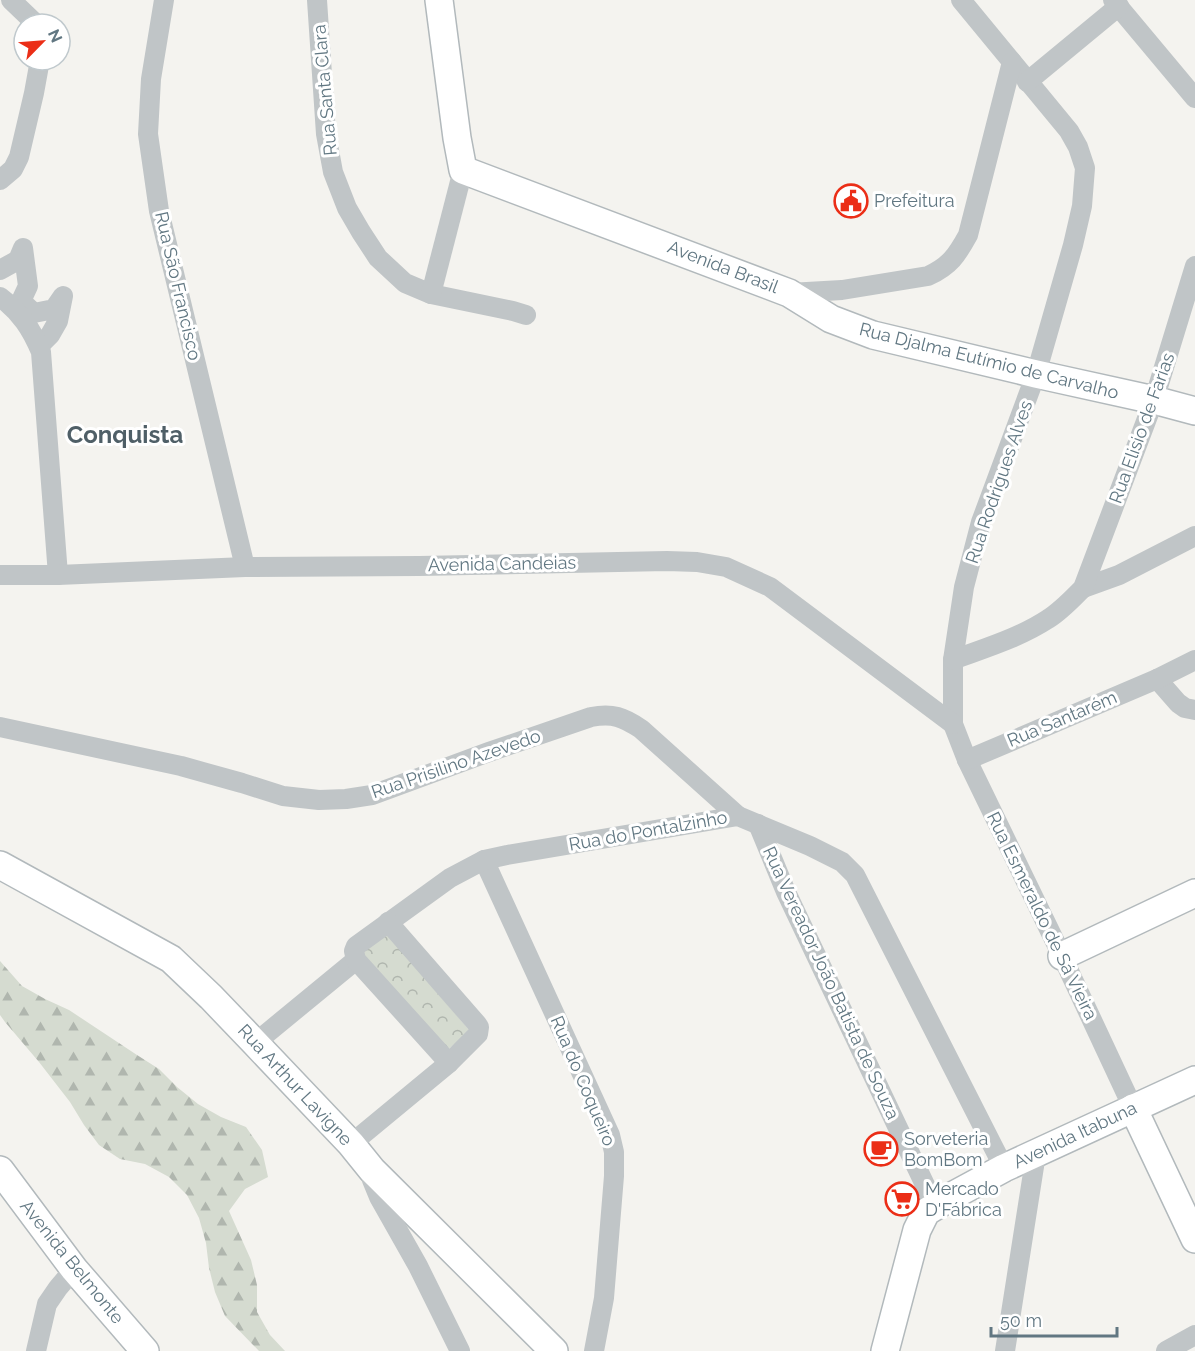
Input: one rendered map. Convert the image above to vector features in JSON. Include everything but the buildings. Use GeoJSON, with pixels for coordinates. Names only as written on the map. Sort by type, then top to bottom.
{"type":"FeatureCollection","features":[{"type":"Feature","properties":{"kind":"street"},"geometry":{"type":"LineString","coordinates":[[12,0],[24,12]]}},
{"type":"Feature","properties":{"kind":"street","name":"Rua São Francisco"},"geometry":{"type":"LineString","coordinates":[[164,0],[151,79],[148,134],[159,211],[245,567]]}},
{"type":"Feature","properties":{"kind":"street","name":"Rua Santa Clara"},"geometry":{"type":"LineString","coordinates":[[317,0],[326,134],[333,172],[347,208],[378,258],[405,283],[431,294],[526,315]]}},
{"type":"Feature","properties":{"kind":"street"},"geometry":{"type":"LineString","coordinates":[[431,294],[463,170],[439,0]]}},
{"type":"Feature","properties":{"kind":"street","name":"Rua Rodrigues Alves"},"geometry":{"type":"LineString","coordinates":[[953,724],[953,660],[964,587],[981,522],[1036,374],[1073,245],[1082,206],[1085,168],[1078,147],[1069,132],[961,0]]}},
{"type":"Feature","properties":{"kind":"street"},"geometry":{"type":"LineString","coordinates":[[1027,82],[1116,3],[1195,98]]}},
{"type":"Feature","properties":{"kind":"street","name":"Avenida Brasil"},"geometry":{"type":"LineString","coordinates":[[463,170],[789,293],[842,290],[928,276],[949,264],[968,235],[1012,62]]}},
{"type":"Feature","properties":{"kind":"street"},"geometry":{"type":"LineString","coordinates":[[0,180],[13,169],[19,157],[38,72]]}},
{"type":"Feature","properties":{"kind":"street"},"geometry":{"type":"LineString","coordinates":[[0,270],[18,260],[23,248],[28,286],[21,301],[34,313],[54,309],[63,296],[58,321],[50,335],[39,346]]}},
{"type":"Feature","properties":{"kind":"street","name":"Rua Elisio de Farias"},"geometry":{"type":"LineString","coordinates":[[1083,588],[1154,400],[1195,266]]}},
{"type":"Feature","properties":{"kind":"street","name":"Rua Djalma Eutímio de Carvalho"},"geometry":{"type":"LineString","coordinates":[[789,293],[831,319],[873,335],[1195,411]]}},
{"type":"Feature","properties":{"kind":"street"},"geometry":{"type":"LineString","coordinates":[[0,297],[26,321],[41,352],[58,575]]}},
{"type":"Feature","properties":{"kind":"street"},"geometry":{"type":"LineString","coordinates":[[953,660],[998,644],[1049,619],[1083,588],[1119,575],[1195,536]]}},
{"type":"Feature","properties":{"kind":"street","name":"Avenida Candeias"},"geometry":{"type":"LineString","coordinates":[[0,575],[58,575],[245,567],[698,562],[726,567],[770,587],[953,724]]}},
{"type":"Feature","properties":{"kind":"street","name":"Rua Santarém"},"geometry":{"type":"LineString","coordinates":[[967,760],[1157,679],[1195,660]]}},
{"type":"Feature","properties":{"kind":"street"},"geometry":{"type":"LineString","coordinates":[[1157,679],[1178,703],[1185,708],[1195,710]]}},
{"type":"Feature","properties":{"kind":"street","name":"Rua Prisilino Azevedo"},"geometry":{"type":"LineString","coordinates":[[0,727],[181,766],[283,796],[319,800],[372,795],[591,717],[614,715],[641,729],[738,816]]}},
{"type":"Feature","properties":{"kind":"street","name":"Rua Esmeraldo de Sá Vieira"},"geometry":{"type":"LineString","coordinates":[[953,724],[967,760],[1133,1108]]}},
{"type":"Feature","properties":{"kind":"street","name":"Rua do Pontalzinho"},"geometry":{"type":"LineString","coordinates":[[356,960],[354,951],[356,946],[450,878],[484,860],[738,816],[842,862],[855,875],[1004,1168]]}},
{"type":"Feature","properties":{"kind":"street","name":"Rua Vereador João Batista de Souza"},"geometry":{"type":"LineString","coordinates":[[758,824],[786,892],[935,1206]]}},
{"type":"Feature","properties":{"kind":"street","name":"Rua do Coqueiro"},"geometry":{"type":"LineString","coordinates":[[484,860],[610,1135],[614,1152],[604,1298],[594,1351]]}},
{"type":"Feature","properties":{"kind":"street","name":"Rua Arthur Lavigne"},"geometry":{"type":"LineString","coordinates":[[0,865],[171,959],[255,1043],[351,1144],[372,1170],[554,1351]]}},
{"type":"Feature","properties":{"kind":"street"},"geometry":{"type":"LineString","coordinates":[[1062,956],[1195,893]]}},
{"type":"Feature","properties":{"kind":"street"},"geometry":{"type":"LineString","coordinates":[[351,1144],[449,1063],[478,1034],[479,1027],[388,922]]}},
{"type":"Feature","properties":{"kind":"street"},"geometry":{"type":"LineString","coordinates":[[255,1043],[356,960],[449,1063]]}},
{"type":"Feature","properties":{"kind":"street","name":"Avenida Itabuna"},"geometry":{"type":"LineString","coordinates":[[885,1351],[917,1230],[926,1212],[1004,1168],[1195,1080]]}},
{"type":"Feature","properties":{"kind":"street"},"geometry":{"type":"LineString","coordinates":[[1133,1108],[1195,1239]]}},
{"type":"Feature","properties":{"kind":"street"},"geometry":{"type":"LineString","coordinates":[[1005,1351],[1036,1154]]}},
{"type":"Feature","properties":{"kind":"street","name":"Avenida Belmonte"},"geometry":{"type":"LineString","coordinates":[[0,1170],[74,1269],[145,1351]]}},
{"type":"Feature","properties":{"kind":"street"},"geometry":{"type":"LineString","coordinates":[[372,1170],[372,1180],[379,1197],[418,1266],[460,1351]]}},
{"type":"Feature","properties":{"kind":"street"},"geometry":{"type":"LineString","coordinates":[[36,1351],[47,1305],[74,1269]]}},
{"type":"Feature","properties":{"kind":"street"},"geometry":{"type":"LineString","coordinates":[[1166,1351],[1195,1335]]}},
{"type":"Feature","properties":{"kind":"green space"},"geometry":{"type":"Polygon","coordinates":[[[386,933],[470,1031],[445,1052],[361,954],[386,933]]]}},
{"type":"Feature","properties":{"kind":"green space"},"geometry":{"type":"Polygon","coordinates":[[[0,961],[22,986],[69,1010],[159,1069],[198,1104],[246,1127],[262,1150],[268,1177],[245,1189],[229,1211],[251,1260],[257,1285],[257,1312],[270,1335],[285,1351],[259,1351],[225,1316],[215,1292],[199,1218],[187,1195],[169,1177],[145,1164],[120,1159],[99,1145],[70,1102],[5,1022],[0,1015],[0,961]]]}},
{"type":"Feature","properties":{"kind":"place","name":"Prefeitura"},"geometry":{"type":"Point","coordinates":[851,201]}},
{"type":"Feature","properties":{"kind":"place","name":"Sorveteria BomBom"},"geometry":{"type":"Point","coordinates":[881,1149]}},
{"type":"Feature","properties":{"kind":"place","name":"Mercado D'Fábrica"},"geometry":{"type":"Point","coordinates":[902,1199]}},
{"type":"Feature","properties":{"kind":"district","name":"Conquista"},"geometry":{"type":"Point","coordinates":[125,435]}}]}
